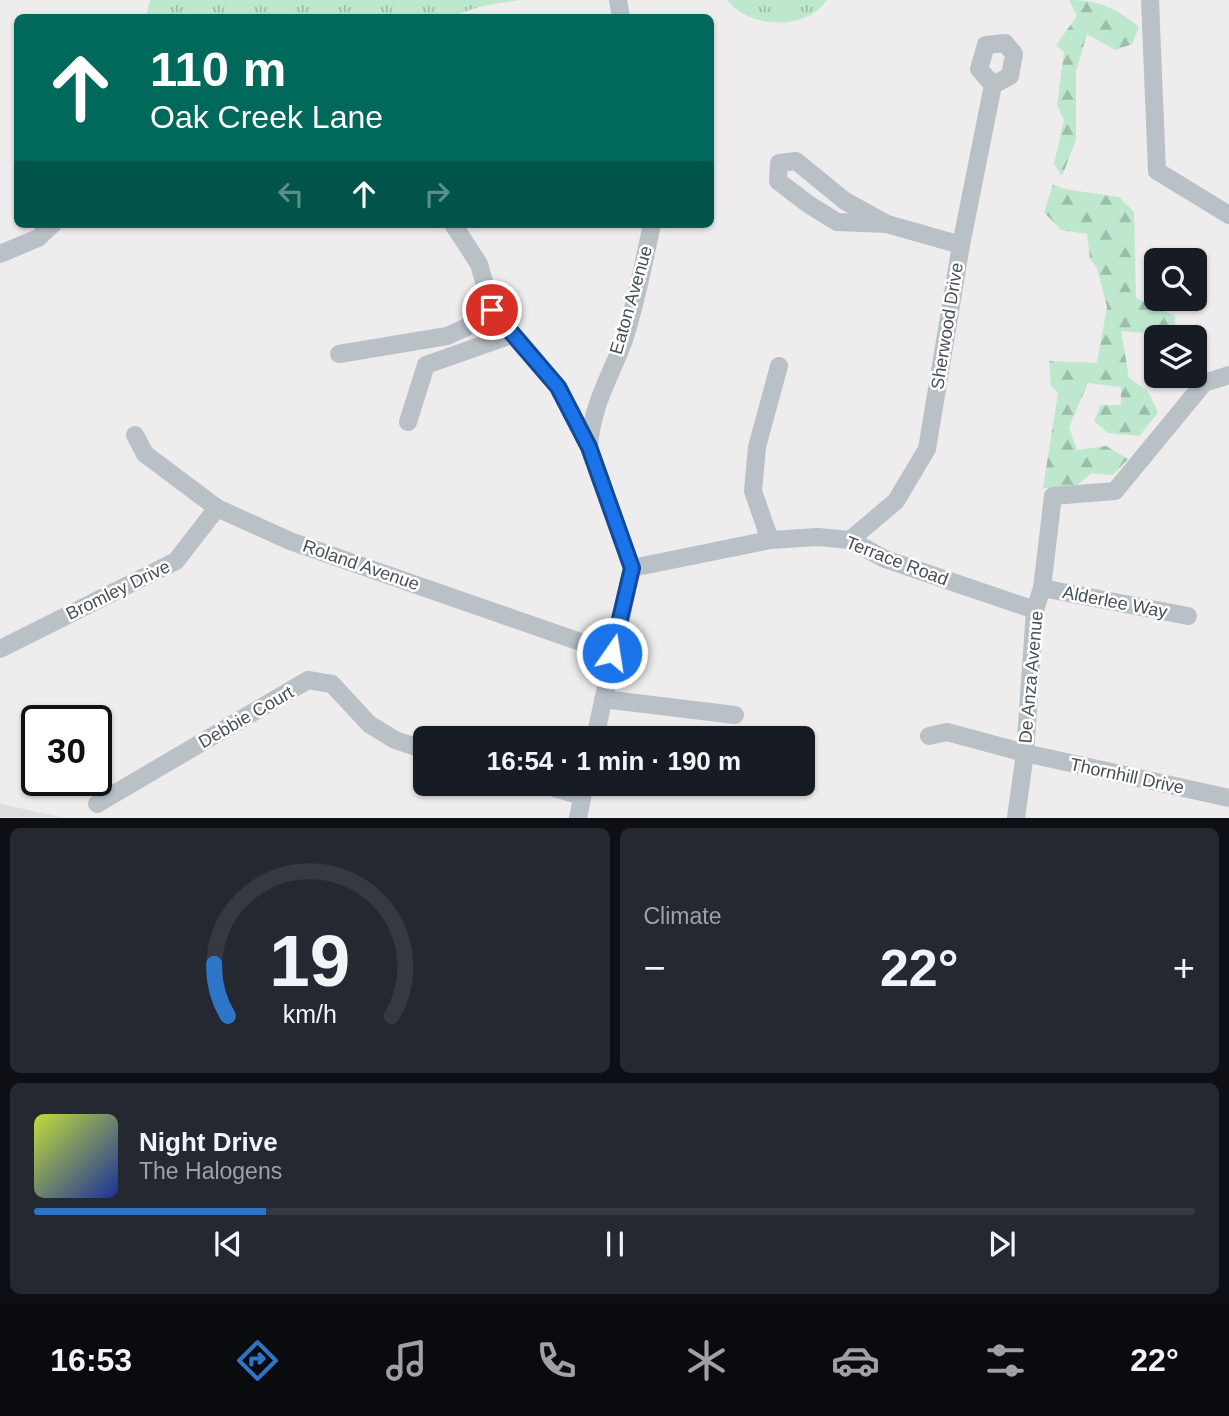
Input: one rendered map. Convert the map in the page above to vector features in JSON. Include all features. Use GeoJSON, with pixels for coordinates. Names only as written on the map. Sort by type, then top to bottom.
{"type":"FeatureCollection","features":[{"type":"Feature","properties":{"kind":"street"},"geometry":{"type":"LineString","coordinates":[[1150,0],[1157,171],[1229,215]]}},
{"type":"Feature","properties":{"kind":"street","name":"Sherwood Drive"},"geometry":{"type":"LineString","coordinates":[[850,540],[896,501],[927,449],[961,245],[993,85]]}},
{"type":"Feature","properties":{"kind":"street"},"geometry":{"type":"LineString","coordinates":[[887,225],[845,201],[796,161],[779,163],[778,181],[837,222],[887,225],[961,245]]}},
{"type":"Feature","properties":{"kind":"street"},"geometry":{"type":"LineString","coordinates":[[0,254],[38,238],[49,228]]}},
{"type":"Feature","properties":{"kind":"street"},"geometry":{"type":"LineString","coordinates":[[456,228],[479,264],[492,310],[558,387],[589,447]]}},
{"type":"Feature","properties":{"kind":"street","name":"Eaton Avenue"},"geometry":{"type":"LineString","coordinates":[[632,568],[589,447],[590,426],[607,376],[624,340],[651,228]]}},
{"type":"Feature","properties":{"kind":"street"},"geometry":{"type":"LineString","coordinates":[[339,354],[447,336],[492,310]]}},
{"type":"Feature","properties":{"kind":"street"},"geometry":{"type":"LineString","coordinates":[[408,422],[426,365],[511,335]]}},
{"type":"Feature","properties":{"kind":"street"},"geometry":{"type":"LineString","coordinates":[[770,540],[753,491],[757,447],[779,366]]}},
{"type":"Feature","properties":{"kind":"street","name":"De Anza Avenue"},"geometry":{"type":"LineString","coordinates":[[1016,817],[1025,753],[1035,610],[1042,588],[1053,496],[1115,491],[1204,383],[1229,375]]}},
{"type":"Feature","properties":{"kind":"street","name":"Roland Avenue"},"geometry":{"type":"LineString","coordinates":[[135,435],[145,454],[218,508],[290,541],[612,653]]}},
{"type":"Feature","properties":{"kind":"street","name":"Bromley Drive"},"geometry":{"type":"LineString","coordinates":[[0,649],[176,561],[218,508]]}},
{"type":"Feature","properties":{"kind":"street","name":"Terrace Road"},"geometry":{"type":"LineString","coordinates":[[632,568],[770,540],[818,537],[850,540],[885,559],[1035,610]]}},
{"type":"Feature","properties":{"kind":"street"},"geometry":{"type":"LineString","coordinates":[[597,726],[632,568]]}},
{"type":"Feature","properties":{"kind":"street","name":"Alderlee Way"},"geometry":{"type":"LineString","coordinates":[[1042,588],[1188,616]]}},
{"type":"Feature","properties":{"kind":"street","name":"Debbie Court"},"geometry":{"type":"LineString","coordinates":[[97,804],[308,680],[332,684],[369,724],[395,740],[413,746]]}},
{"type":"Feature","properties":{"kind":"street"},"geometry":{"type":"LineString","coordinates":[[603,699],[735,715]]}},
{"type":"Feature","properties":{"kind":"street","name":"Thornhill Drive"},"geometry":{"type":"LineString","coordinates":[[929,736],[947,732],[1025,753],[1229,798]]}},
{"type":"Feature","properties":{"kind":"street"},"geometry":{"type":"LineString","coordinates":[[578,817],[583,796]]}},
{"type":"Feature","properties":{"kind":"shaded area"},"geometry":{"type":"Polygon","coordinates":[[[0,804],[61,817],[0,817],[0,804]]]}},
{"type":"Feature","properties":{"kind":"green space"},"geometry":{"type":"Polygon","coordinates":[[[150,0],[519,0],[482,6],[459,14],[147,14],[150,0]]]}},
{"type":"Feature","properties":{"kind":"green space"},"geometry":{"type":"Polygon","coordinates":[[[727,0],[827,0],[805,17],[777,22],[749,17],[727,0]]]}},
{"type":"Feature","properties":{"kind":"green space"},"geometry":{"type":"Polygon","coordinates":[[[1069,0],[1107,6],[1139,27],[1132,44],[1115,50],[1087,34],[1076,71],[1076,140],[1062,176],[1054,164],[1064,120],[1057,105],[1064,52],[1056,45],[1077,16],[1069,0]]]}},
{"type":"Feature","properties":{"kind":"green space"},"geometry":{"type":"Polygon","coordinates":[[[1053,184],[1064,189],[1119,197],[1134,212],[1136,298],[1144,302],[1144,311],[1164,311],[1175,316],[1175,325],[1144,325],[1144,333],[1121,331],[1129,378],[1148,391],[1158,413],[1139,436],[1108,433],[1094,421],[1101,405],[1121,405],[1121,387],[1088,383],[1069,427],[1077,450],[1106,446],[1128,459],[1113,475],[1092,473],[1073,488],[1043,488],[1058,393],[1051,386],[1049,361],[1097,363],[1107,307],[1097,268],[1090,259],[1087,234],[1061,230],[1044,212],[1053,184]]]}},
{"type":"Feature","properties":{"kind":"route"},"geometry":{"type":"LineString","coordinates":[[492,310],[558,387],[589,447],[632,568],[612,653]]}}]}
